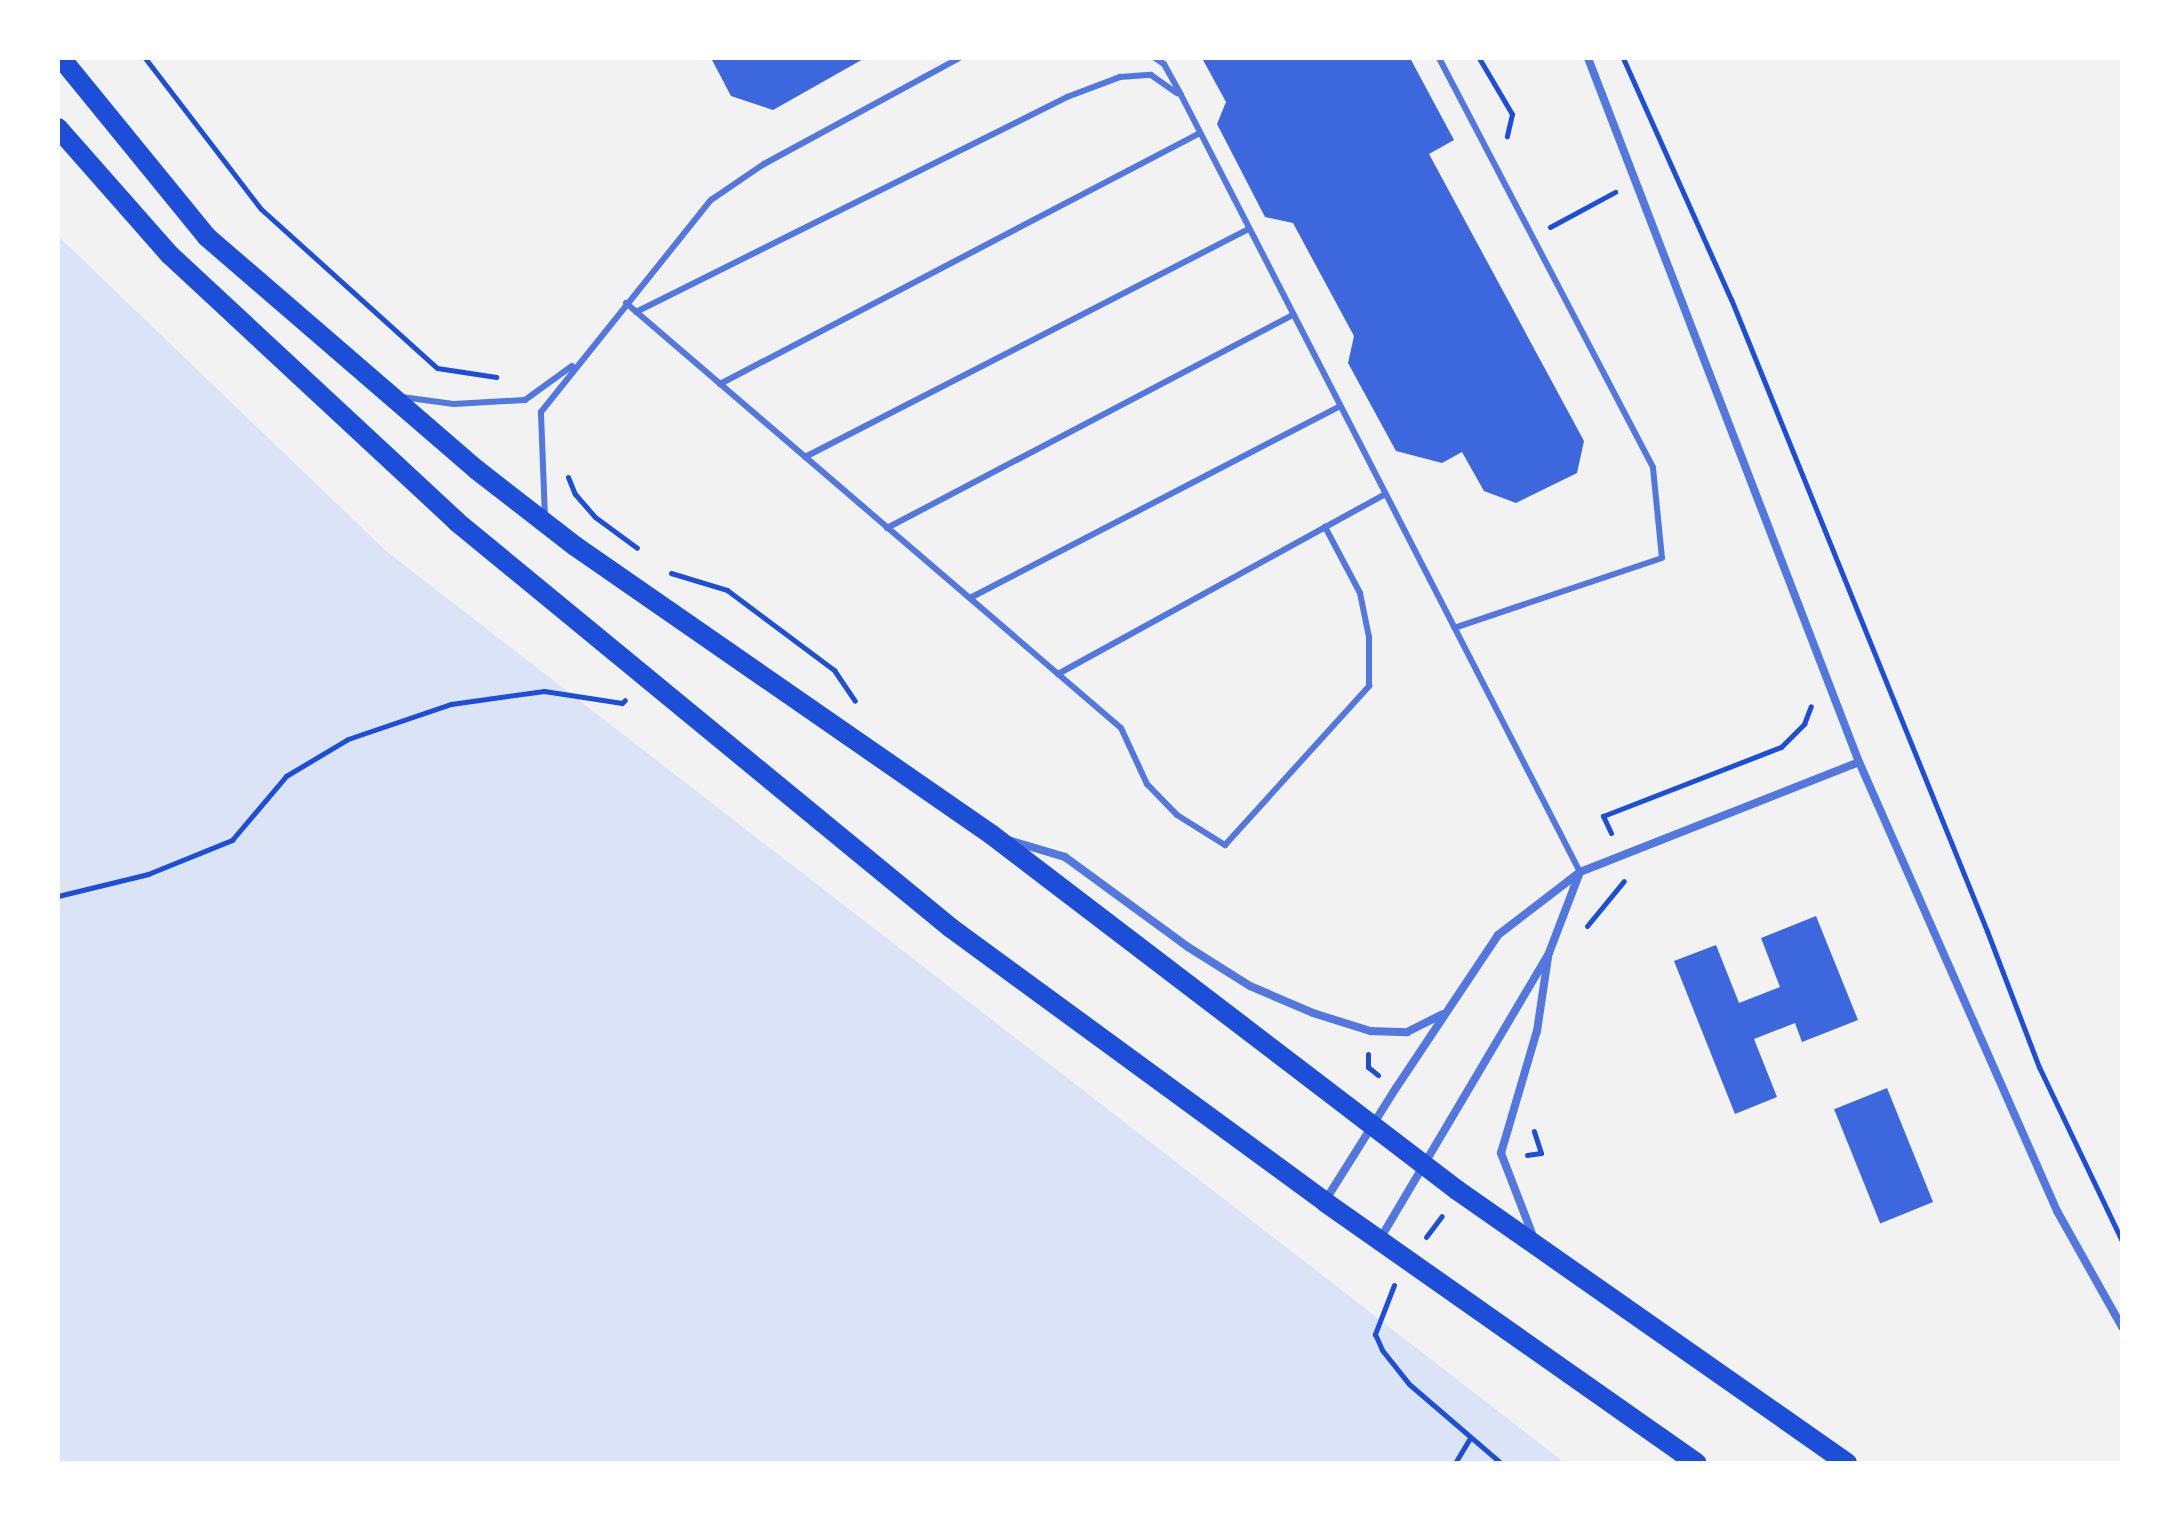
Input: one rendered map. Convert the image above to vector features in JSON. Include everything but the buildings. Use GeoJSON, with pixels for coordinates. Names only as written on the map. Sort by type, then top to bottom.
{"type":"FeatureCollection","features":[{"type":"Feature","properties":{"kind":"main road"},"geometry":{"type":"LineString","coordinates":[[61,58],[207,237],[477,470],[545,522],[992,835],[1457,1190],[1847,1463]]}},
{"type":"Feature","properties":{"kind":"main road"},"geometry":{"type":"LineString","coordinates":[[58,128],[170,255],[457,522],[951,928],[1379,1241],[1697,1463]]}},
{"type":"Feature","properties":{"kind":"street"},"geometry":{"type":"LineString","coordinates":[[1588,58],[1859,762],[2057,1211],[2122,1327]]}},
{"type":"Feature","properties":{"kind":"street"},"geometry":{"type":"LineString","coordinates":[[1325,1202],[1396,1088],[1498,935],[1580,872],[1859,762]]}},
{"type":"Feature","properties":{"kind":"street"},"geometry":{"type":"LineString","coordinates":[[992,835],[1065,857],[1188,947],[1250,986],[1313,1013],[1370,1031],[1407,1032],[1447,1012]]}},
{"type":"Feature","properties":{"kind":"street"},"geometry":{"type":"LineString","coordinates":[[1379,1241],[1549,953],[1580,872]]}},
{"type":"Feature","properties":{"kind":"street"},"geometry":{"type":"LineString","coordinates":[[1538,1248],[1501,1153],[1537,1031],[1549,953]]}},
{"type":"Feature","properties":{"kind":"lane"},"geometry":{"type":"LineString","coordinates":[[545,522],[541,412],[578,362],[711,200],[764,164],[959,58]]}},
{"type":"Feature","properties":{"kind":"lane"},"geometry":{"type":"LineString","coordinates":[[1155,58],[1164,64],[1181,95],[1580,872]]}},
{"type":"Feature","properties":{"kind":"lane"},"geometry":{"type":"LineString","coordinates":[[1439,58],[1653,468],[1662,558],[1454,628]]}},
{"type":"Feature","properties":{"kind":"lane"},"geometry":{"type":"LineString","coordinates":[[636,312],[1067,97],[1120,77],[1151,75],[1181,95]]}},
{"type":"Feature","properties":{"kind":"lane"},"geometry":{"type":"LineString","coordinates":[[720,384],[1200,133]]}},
{"type":"Feature","properties":{"kind":"lane"},"geometry":{"type":"LineString","coordinates":[[805,457],[1249,229]]}},
{"type":"Feature","properties":{"kind":"lane"},"geometry":{"type":"LineString","coordinates":[[626,303],[1121,728],[1147,784],[1177,815],[1225,845],[1369,686],[1369,637],[1360,593],[1325,527]]}},
{"type":"Feature","properties":{"kind":"lane"},"geometry":{"type":"LineString","coordinates":[[887,528],[1293,315]]}},
{"type":"Feature","properties":{"kind":"lane"},"geometry":{"type":"LineString","coordinates":[[389,395],[454,404],[525,400],[578,362]]}},
{"type":"Feature","properties":{"kind":"lane"},"geometry":{"type":"LineString","coordinates":[[970,598],[1340,406]]}},
{"type":"Feature","properties":{"kind":"lane"},"geometry":{"type":"LineString","coordinates":[[1058,674],[1385,494]]}},
{"type":"Feature","properties":{"kind":"path"},"geometry":{"type":"LineString","coordinates":[[145,58],[261,209],[437,368],[492,374],[525,400]]}},
{"type":"Feature","properties":{"kind":"path"},"geometry":{"type":"LineString","coordinates":[[1479,58],[1512,114],[1504,147]]}},
{"type":"Feature","properties":{"kind":"path"},"geometry":{"type":"LineString","coordinates":[[1623,58],[1667,150],[1731,299],[2039,1067],[2122,1241]]}},
{"type":"Feature","properties":{"kind":"path"},"geometry":{"type":"LineString","coordinates":[[1541,215],[1548,228],[1621,189]]}},
{"type":"Feature","properties":{"kind":"path"},"geometry":{"type":"LineString","coordinates":[[563,464],[575,494],[585,506],[646,555]]}},
{"type":"Feature","properties":{"kind":"path"},"geometry":{"type":"LineString","coordinates":[[659,564],[671,574],[727,590],[834,670],[858,706]]}},
{"type":"Feature","properties":{"kind":"path"},"geometry":{"type":"LineString","coordinates":[[58,896],[148,874],[232,840],[286,776],[348,739],[451,704],[544,691],[622,703],[635,691]]}},
{"type":"Feature","properties":{"kind":"path"},"geometry":{"type":"LineString","coordinates":[[1586,928],[1629,874],[1603,816],[1781,747],[1804,724],[1813,699]]}},
{"type":"Feature","properties":{"kind":"path"},"geometry":{"type":"LineString","coordinates":[[1370,1031],[1368,1067],[1396,1088]]}},
{"type":"Feature","properties":{"kind":"path"},"geometry":{"type":"LineString","coordinates":[[1501,1153],[1521,1157],[1541,1153],[1529,1117]]}},
{"type":"Feature","properties":{"kind":"path"},"geometry":{"type":"LineString","coordinates":[[1457,1190],[1389,1292],[1375,1334],[1382,1350],[1409,1384],[1470,1440],[1501,1463]]}},
{"type":"Feature","properties":{"kind":"path"},"geometry":{"type":"LineString","coordinates":[[1455,1463],[1470,1440]]}},
{"type":"Feature","properties":{"kind":"shaded area"},"geometry":{"type":"Polygon","coordinates":[[[58,236],[386,551],[1565,1463],[58,1463],[58,236]]]}}]}
